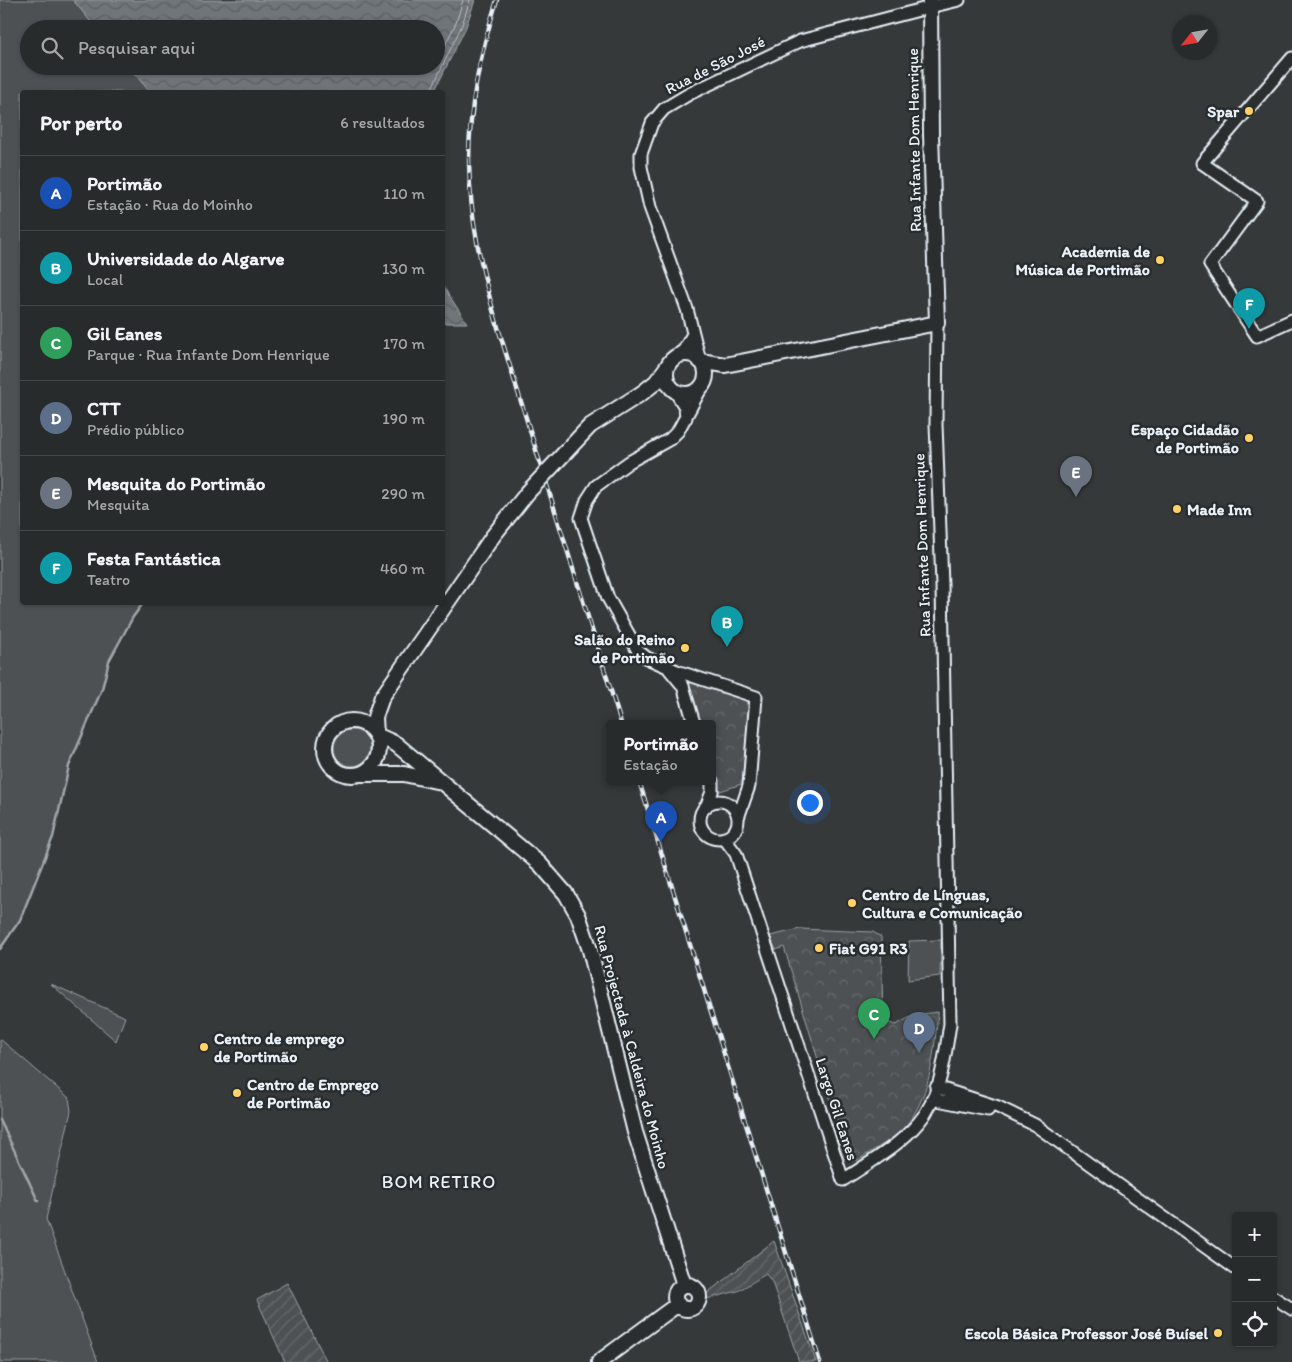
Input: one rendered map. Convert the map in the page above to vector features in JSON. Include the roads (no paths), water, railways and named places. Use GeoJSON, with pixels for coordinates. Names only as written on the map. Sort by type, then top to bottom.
{"type":"FeatureCollection","features":[{"type":"Feature","properties":{"kind":"main road","name":"Rua Infante Dom Henrique"},"geometry":{"type":"LineString","coordinates":[[929,5],[930,134],[937,323]]}},
{"type":"Feature","properties":{"kind":"main road"},"geometry":{"type":"LineString","coordinates":[[442,782],[404,774],[344,775],[336,771],[326,757],[324,745],[327,735],[334,727],[369,710],[382,697],[494,536],[528,492],[590,426],[642,393],[656,382],[672,362],[689,355],[700,361],[725,365],[937,323]]}},
{"type":"Feature","properties":{"kind":"main road"},"geometry":{"type":"LineString","coordinates":[[700,361],[705,370],[704,383]]}},
{"type":"Feature","properties":{"kind":"main road"},"geometry":{"type":"LineString","coordinates":[[672,362],[667,380],[674,391]]}},
{"type":"Feature","properties":{"kind":"main road"},"geometry":{"type":"LineString","coordinates":[[642,393],[655,390],[688,394],[694,392],[725,365]]}},
{"type":"Feature","properties":{"kind":"main road"},"geometry":{"type":"LineString","coordinates":[[360,774],[371,768],[378,758],[380,746],[376,735],[375,717],[382,697]]}},
{"type":"Feature","properties":{"kind":"main road"},"geometry":{"type":"LineString","coordinates":[[351,720],[368,726],[376,735]]}},
{"type":"Feature","properties":{"kind":"main road","name":"Rua Projectada à Caldeira do Moinho"},"geometry":{"type":"LineString","coordinates":[[376,735],[396,744],[540,864],[566,894],[578,914],[590,950],[635,1132],[684,1285]]}},
{"type":"Feature","properties":{"kind":"main road"},"geometry":{"type":"LineString","coordinates":[[684,1285],[695,1288],[699,1294],[696,1306],[688,1309],[678,1304],[676,1293],[684,1285]]}},
{"type":"Feature","properties":{"kind":"main road"},"geometry":{"type":"LineString","coordinates":[[599,1362],[678,1304]]}},
{"type":"Feature","properties":{"kind":"street","name":"Rua de São José"},"geometry":{"type":"LineString","coordinates":[[700,361],[680,288],[650,207],[640,167],[641,154],[652,123],[664,109],[689,94],[800,41],[929,5],[959,0]]}},
{"type":"Feature","properties":{"kind":"street"},"geometry":{"type":"LineString","coordinates":[[1292,58],[1202,163],[1257,200],[1210,265],[1257,336],[1292,320]]}},
{"type":"Feature","properties":{"kind":"street","name":"Rua Infante Dom Henrique"},"geometry":{"type":"LineString","coordinates":[[936,1087],[948,1039],[950,1002],[945,834],[942,585],[936,424],[937,323]]}},
{"type":"Feature","properties":{"kind":"street"},"geometry":{"type":"LineString","coordinates":[[672,362],[684,350],[693,334]]}},
{"type":"Feature","properties":{"kind":"street"},"geometry":{"type":"LineString","coordinates":[[693,720],[683,686],[670,670],[638,651],[619,620],[608,598],[581,518],[587,500],[596,486],[612,473],[670,439],[678,431],[704,383]]}},
{"type":"Feature","properties":{"kind":"street"},"geometry":{"type":"LineString","coordinates":[[674,391],[684,407],[686,418]]}},
{"type":"Feature","properties":{"kind":"street"},"geometry":{"type":"LineString","coordinates":[[659,663],[756,697],[749,786],[738,822],[731,835],[724,838],[712,837],[703,830],[701,818],[712,792],[712,785]]}},
{"type":"Feature","properties":{"kind":"street"},"geometry":{"type":"LineString","coordinates":[[683,686],[684,680],[687,677],[696,677]]}},
{"type":"Feature","properties":{"kind":"street"},"geometry":{"type":"LineString","coordinates":[[706,807],[716,802],[727,803],[736,811],[738,822],[736,854]]}},
{"type":"Feature","properties":{"kind":"street"},"geometry":{"type":"LineString","coordinates":[[724,838],[736,854]]}},
{"type":"Feature","properties":{"kind":"street","name":"Largo Gil Eanes"},"geometry":{"type":"LineString","coordinates":[[736,854],[843,1180],[907,1135],[920,1121],[936,1087]]}},
{"type":"Feature","properties":{"kind":"street"},"geometry":{"type":"LineString","coordinates":[[936,1087],[979,1100],[1035,1125],[1232,1266]]}},
{"type":"Feature","properties":{"kind":"street"},"geometry":{"type":"LineString","coordinates":[[932,1099],[989,1110],[1021,1119]]}},
{"type":"Feature","properties":{"kind":"street"},"geometry":{"type":"LineString","coordinates":[[1277,1300],[1292,1309]]}},
{"type":"Feature","properties":{"kind":"water"},"geometry":{"type":"Polygon","coordinates":[[[73,0],[475,0],[466,27],[445,70],[445,20],[90,20],[73,0]]]}},
{"type":"Feature","properties":{"kind":"water"},"geometry":{"type":"Polygon","coordinates":[[[136,75],[442,75],[435,90],[148,90],[136,75]]]}},
{"type":"Feature","properties":{"kind":"water"},"geometry":{"type":"Polygon","coordinates":[[[445,289],[467,323],[445,323],[445,289]]]}},
{"type":"Feature","properties":{"kind":"waterway"},"geometry":{"type":"LineString","coordinates":[[0,949],[20,920],[53,837],[69,766],[102,689],[109,661],[133,617],[142,605]]}},
{"type":"Feature","properties":{"kind":"waterway"},"geometry":{"type":"LineString","coordinates":[[0,1120],[38,1201]]}},
{"type":"Feature","properties":{"kind":"railway"},"geometry":{"type":"LineString","coordinates":[[497,0],[484,45],[475,87],[470,127],[469,166],[477,244],[499,331],[620,720]]}},
{"type":"Feature","properties":{"kind":"railway"},"geometry":{"type":"LineString","coordinates":[[640,785],[820,1362]]}},
{"type":"Feature","properties":{"kind":"place","name":"Spar"},"geometry":{"type":"Point","coordinates":[1249,111]}},
{"type":"Feature","properties":{"kind":"place","name":"Academia de Música de Portimão"},"geometry":{"type":"Point","coordinates":[1160,260]}},
{"type":"Feature","properties":{"kind":"place","name":"Festa Fantástica"},"geometry":{"type":"Point","coordinates":[1249,329]}},
{"type":"Feature","properties":{"kind":"place","name":"Espaço Cidadão de Portimão"},"geometry":{"type":"Point","coordinates":[1249,438]}},
{"type":"Feature","properties":{"kind":"place","name":"Mesquita do Portimão"},"geometry":{"type":"Point","coordinates":[1076,497]}},
{"type":"Feature","properties":{"kind":"place","name":"Made Inn"},"geometry":{"type":"Point","coordinates":[1177,509]}},
{"type":"Feature","properties":{"kind":"place","name":"Universidade do Algarve"},"geometry":{"type":"Point","coordinates":[727,647]}},
{"type":"Feature","properties":{"kind":"place","name":"Salão do Reino de Portimão"},"geometry":{"type":"Point","coordinates":[685,648]}},
{"type":"Feature","properties":{"kind":"place","name":"Portimão"},"geometry":{"type":"Point","coordinates":[661,842]}},
{"type":"Feature","properties":{"kind":"place","name":"Centro de Línguas, Cultura e Comunicação"},"geometry":{"type":"Point","coordinates":[852,903]}},
{"type":"Feature","properties":{"kind":"place","name":"Fiat G91 R3"},"geometry":{"type":"Point","coordinates":[819,948]}},
{"type":"Feature","properties":{"kind":"place","name":"Gil Eanes"},"geometry":{"type":"Point","coordinates":[874,1039]}},
{"type":"Feature","properties":{"kind":"place","name":"Centro de emprego de Portimão"},"geometry":{"type":"Point","coordinates":[204,1047]}},
{"type":"Feature","properties":{"kind":"place","name":"CTT"},"geometry":{"type":"Point","coordinates":[919,1053]}},
{"type":"Feature","properties":{"kind":"place","name":"Centro de Emprego de Portimão"},"geometry":{"type":"Point","coordinates":[237,1093]}},
{"type":"Feature","properties":{"kind":"place","name":"Escola Básica Professor José Buísel"},"geometry":{"type":"Point","coordinates":[1218,1333]}},
{"type":"Feature","properties":{"kind":"district","name":"BOM RETIRO"},"geometry":{"type":"Point","coordinates":[439,1182]}}]}
